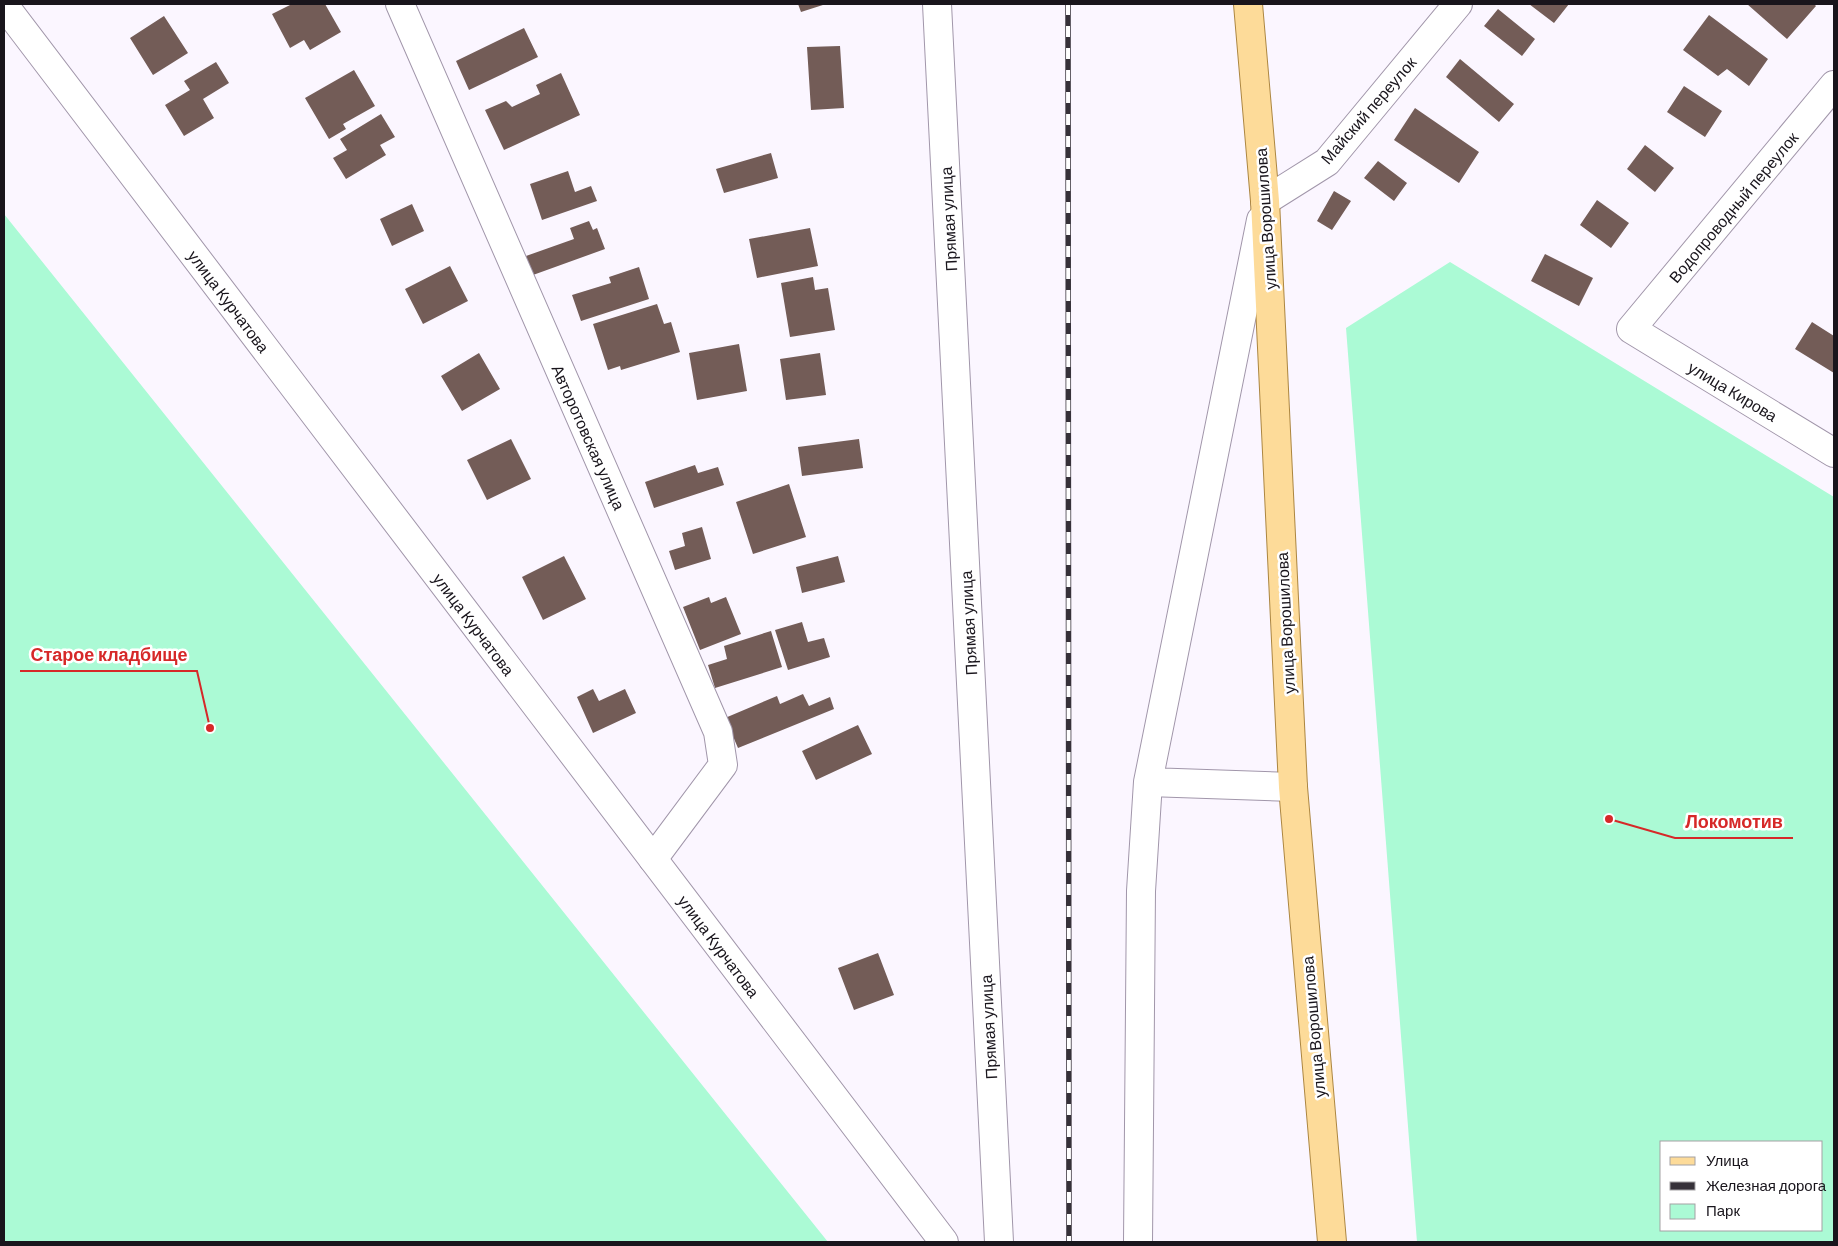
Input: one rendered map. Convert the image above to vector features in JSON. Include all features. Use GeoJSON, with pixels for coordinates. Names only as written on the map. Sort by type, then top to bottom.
{"type":"FeatureCollection","features":[{"type":"Feature","properties":{"kind":"main road","name":"улица Ворошилова"},"geometry":{"type":"LineString","coordinates":[[1248,4],[1265,201],[1293,787],[1332,1242]]}},
{"type":"Feature","properties":{"kind":"street","name":"Авторотовская улица"},"geometry":{"type":"LineString","coordinates":[[400,4],[718,732],[723,765],[653,859]]}},
{"type":"Feature","properties":{"kind":"street","name":"Прямая улица"},"geometry":{"type":"LineString","coordinates":[[937,4],[999,1242]]}},
{"type":"Feature","properties":{"kind":"street","name":"Майский переулок"},"geometry":{"type":"LineString","coordinates":[[1265,201],[1327,162],[1458,4]]}},
{"type":"Feature","properties":{"kind":"street","name":"улица Курчатова"},"geometry":{"type":"LineString","coordinates":[[4,5],[944,1242]]}},
{"type":"Feature","properties":{"kind":"street","name":"Водопроводный переулок"},"geometry":{"type":"LineString","coordinates":[[1631,330],[1834,85]]}},
{"type":"Feature","properties":{"kind":"street"},"geometry":{"type":"LineString","coordinates":[[1138,1242],[1141,891],[1148,782],[1265,201]]}},
{"type":"Feature","properties":{"kind":"street","name":"улица Кирова"},"geometry":{"type":"LineString","coordinates":[[1631,330],[1834,453]]}},
{"type":"Feature","properties":{"kind":"street"},"geometry":{"type":"LineString","coordinates":[[1148,782],[1293,787]]}},
{"type":"Feature","properties":{"kind":"green space"},"geometry":{"type":"Polygon","coordinates":[[[4,214],[828,1242],[4,1242],[4,214]]]}},
{"type":"Feature","properties":{"kind":"green space"},"geometry":{"type":"Polygon","coordinates":[[[1450,262],[1834,497],[1834,1242],[1417,1242],[1346,328],[1450,262]]]}},
{"type":"Feature","properties":{"kind":"building"},"geometry":{"type":"Polygon","coordinates":[[[292,4],[325,4],[341,32],[310,50],[304,40],[290,48],[272,14],[292,4]]]}},
{"type":"Feature","properties":{"kind":"building"},"geometry":{"type":"Polygon","coordinates":[[[798,4],[826,4],[801,12],[798,4]]]}},
{"type":"Feature","properties":{"kind":"building"},"geometry":{"type":"Polygon","coordinates":[[[1529,4],[1569,4],[1554,23],[1529,4]]]}},
{"type":"Feature","properties":{"kind":"building"},"geometry":{"type":"Polygon","coordinates":[[[1747,4],[1814,4],[1816,6],[1787,39],[1747,4]]]}},
{"type":"Feature","properties":{"kind":"building"},"geometry":{"type":"Polygon","coordinates":[[[1498,9],[1535,39],[1522,56],[1484,26],[1498,9]]]}},
{"type":"Feature","properties":{"kind":"building"},"geometry":{"type":"Polygon","coordinates":[[[1709,15],[1768,59],[1749,86],[1727,69],[1718,76],[1683,50],[1709,15]]]}},
{"type":"Feature","properties":{"kind":"building"},"geometry":{"type":"Polygon","coordinates":[[[164,16],[188,53],[153,75],[130,38],[164,16]]]}},
{"type":"Feature","properties":{"kind":"building"},"geometry":{"type":"Polygon","coordinates":[[[524,28],[538,57],[469,90],[456,61],[524,28]]]}},
{"type":"Feature","properties":{"kind":"building"},"geometry":{"type":"Polygon","coordinates":[[[840,46],[844,108],[811,110],[807,47],[840,46]]]}},
{"type":"Feature","properties":{"kind":"building"},"geometry":{"type":"Polygon","coordinates":[[[1460,59],[1514,104],[1499,122],[1446,77],[1460,59]]]}},
{"type":"Feature","properties":{"kind":"building"},"geometry":{"type":"Polygon","coordinates":[[[216,62],[229,83],[203,99],[214,118],[184,136],[165,105],[190,90],[184,81],[216,62]]]}},
{"type":"Feature","properties":{"kind":"building"},"geometry":{"type":"Polygon","coordinates":[[[354,70],[375,106],[343,124],[346,129],[329,139],[305,98],[354,70]]]}},
{"type":"Feature","properties":{"kind":"building"},"geometry":{"type":"Polygon","coordinates":[[[561,73],[580,115],[504,150],[485,110],[506,101],[512,107],[540,94],[536,85],[561,73]]]}},
{"type":"Feature","properties":{"kind":"building"},"geometry":{"type":"Polygon","coordinates":[[[1684,86],[1722,111],[1705,137],[1667,112],[1684,86]]]}},
{"type":"Feature","properties":{"kind":"building"},"geometry":{"type":"Polygon","coordinates":[[[1415,108],[1479,152],[1459,183],[1394,140],[1415,108]]]}},
{"type":"Feature","properties":{"kind":"building"},"geometry":{"type":"Polygon","coordinates":[[[381,114],[395,137],[380,145],[386,155],[346,179],[333,158],[347,150],[340,139],[381,114]]]}},
{"type":"Feature","properties":{"kind":"building"},"geometry":{"type":"Polygon","coordinates":[[[1645,145],[1674,168],[1655,192],[1627,169],[1645,145]]]}},
{"type":"Feature","properties":{"kind":"building"},"geometry":{"type":"Polygon","coordinates":[[[771,153],[778,178],[724,193],[716,169],[771,153]]]}},
{"type":"Feature","properties":{"kind":"building"},"geometry":{"type":"Polygon","coordinates":[[[1378,161],[1407,183],[1394,201],[1364,178],[1378,161]]]}},
{"type":"Feature","properties":{"kind":"building"},"geometry":{"type":"Polygon","coordinates":[[[568,171],[575,192],[591,186],[597,201],[542,220],[530,184],[568,171]]]}},
{"type":"Feature","properties":{"kind":"building"},"geometry":{"type":"Polygon","coordinates":[[[1334,191],[1351,201],[1332,230],[1317,221],[1334,191]]]}},
{"type":"Feature","properties":{"kind":"building"},"geometry":{"type":"Polygon","coordinates":[[[1597,200],[1629,223],[1611,248],[1580,225],[1597,200]]]}},
{"type":"Feature","properties":{"kind":"building"},"geometry":{"type":"Polygon","coordinates":[[[412,204],[424,231],[392,246],[380,219],[412,204]]]}},
{"type":"Feature","properties":{"kind":"building"},"geometry":{"type":"Polygon","coordinates":[[[589,221],[593,230],[597,228],[605,249],[533,275],[526,256],[574,239],[570,228],[589,221]]]}},
{"type":"Feature","properties":{"kind":"building"},"geometry":{"type":"Polygon","coordinates":[[[810,228],[818,266],[757,278],[749,239],[810,228]]]}},
{"type":"Feature","properties":{"kind":"building"},"geometry":{"type":"Polygon","coordinates":[[[1545,254],[1593,278],[1579,306],[1531,281],[1545,254]]]}},
{"type":"Feature","properties":{"kind":"building"},"geometry":{"type":"Polygon","coordinates":[[[450,266],[468,301],[423,324],[405,289],[450,266]]]}},
{"type":"Feature","properties":{"kind":"building"},"geometry":{"type":"Polygon","coordinates":[[[639,267],[649,299],[581,321],[572,295],[611,283],[609,277],[639,267]]]}},
{"type":"Feature","properties":{"kind":"building"},"geometry":{"type":"Polygon","coordinates":[[[813,277],[815,290],[828,288],[835,330],[790,337],[781,283],[813,277]]]}},
{"type":"Feature","properties":{"kind":"building"},"geometry":{"type":"Polygon","coordinates":[[[657,304],[664,324],[671,322],[680,352],[621,370],[620,366],[608,370],[593,324],[657,304]]]}},
{"type":"Feature","properties":{"kind":"building"},"geometry":{"type":"Polygon","coordinates":[[[1812,322],[1834,336],[1834,373],[1795,349],[1812,322]]]}},
{"type":"Feature","properties":{"kind":"building"},"geometry":{"type":"Polygon","coordinates":[[[739,344],[747,391],[697,400],[689,353],[739,344]]]}},
{"type":"Feature","properties":{"kind":"building"},"geometry":{"type":"Polygon","coordinates":[[[479,353],[500,389],[462,411],[441,376],[479,353]]]}},
{"type":"Feature","properties":{"kind":"building"},"geometry":{"type":"Polygon","coordinates":[[[820,353],[826,395],[786,400],[780,359],[820,353]]]}},
{"type":"Feature","properties":{"kind":"building"},"geometry":{"type":"Polygon","coordinates":[[[511,439],[531,479],[487,500],[467,460],[511,439]]]}},
{"type":"Feature","properties":{"kind":"building"},"geometry":{"type":"Polygon","coordinates":[[[859,439],[863,468],[802,476],[798,447],[859,439]]]}},
{"type":"Feature","properties":{"kind":"building"},"geometry":{"type":"Polygon","coordinates":[[[695,465],[698,473],[718,467],[724,485],[654,508],[645,482],[695,465]]]}},
{"type":"Feature","properties":{"kind":"building"},"geometry":{"type":"Polygon","coordinates":[[[789,484],[806,537],[753,554],[736,502],[789,484]]]}},
{"type":"Feature","properties":{"kind":"building"},"geometry":{"type":"Polygon","coordinates":[[[702,527],[711,559],[675,570],[669,551],[685,546],[682,533],[702,527]]]}},
{"type":"Feature","properties":{"kind":"building"},"geometry":{"type":"Polygon","coordinates":[[[564,556],[586,599],[543,620],[522,577],[564,556]]]}},
{"type":"Feature","properties":{"kind":"building"},"geometry":{"type":"Polygon","coordinates":[[[838,556],[845,582],[802,593],[796,567],[838,556]]]}},
{"type":"Feature","properties":{"kind":"building"},"geometry":{"type":"Polygon","coordinates":[[[709,597],[711,603],[726,597],[741,634],[700,650],[683,607],[709,597]]]}},
{"type":"Feature","properties":{"kind":"building"},"geometry":{"type":"Polygon","coordinates":[[[802,622],[808,642],[824,638],[830,657],[788,670],[775,630],[802,622]]]}},
{"type":"Feature","properties":{"kind":"building"},"geometry":{"type":"Polygon","coordinates":[[[771,631],[782,667],[715,688],[708,665],[727,659],[724,646],[771,631]]]}},
{"type":"Feature","properties":{"kind":"building"},"geometry":{"type":"Polygon","coordinates":[[[593,689],[599,701],[625,689],[636,713],[593,733],[577,697],[593,689]]]}},
{"type":"Feature","properties":{"kind":"building"},"geometry":{"type":"Polygon","coordinates":[[[803,694],[809,706],[830,697],[834,709],[738,748],[725,718],[777,696],[780,704],[803,694]]]}},
{"type":"Feature","properties":{"kind":"building"},"geometry":{"type":"Polygon","coordinates":[[[858,725],[872,754],[816,780],[802,751],[858,725]]]}},
{"type":"Feature","properties":{"kind":"building"},"geometry":{"type":"Polygon","coordinates":[[[878,953],[894,995],[854,1010],[838,968],[878,953]]]}},
{"type":"Feature","properties":{"kind":"railway"},"geometry":{"type":"LineString","coordinates":[[1068,4],[1069,1242]]}},
{"type":"Feature","properties":{"kind":"place","name":"Старое кладбище"},"geometry":{"type":"Point","coordinates":[210,728]}},
{"type":"Feature","properties":{"kind":"place","name":"Локомотив"},"geometry":{"type":"Point","coordinates":[1609,819]}}]}
